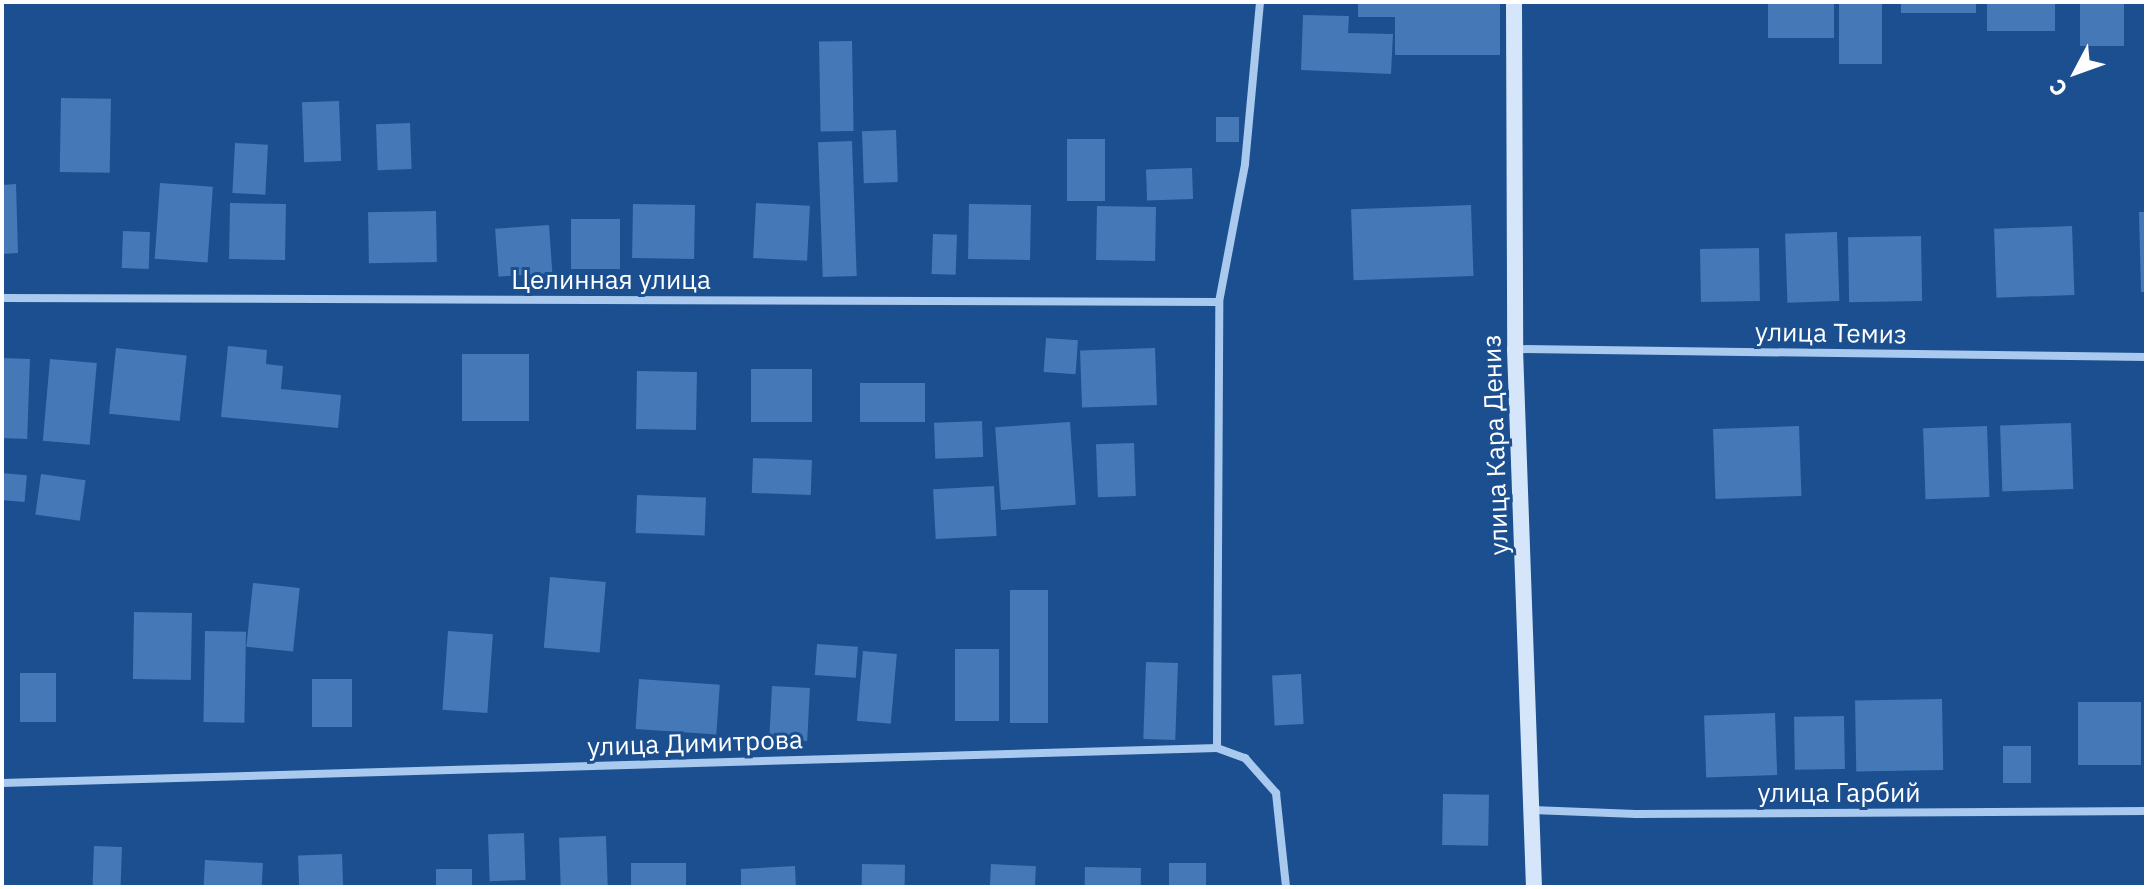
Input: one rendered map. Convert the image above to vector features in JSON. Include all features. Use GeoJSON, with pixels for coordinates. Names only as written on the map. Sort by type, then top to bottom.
{"type":"FeatureCollection","features":[{"type":"Feature","properties":{"kind":"main road","name":"улица Кара Дениз"},"geometry":{"type":"LineString","coordinates":[[1514,2],[1515,349],[1534,887]]}},
{"type":"Feature","properties":{"kind":"street"},"geometry":{"type":"LineString","coordinates":[[1217,748],[1219,302],[1245,164],[1260,2]]}},
{"type":"Feature","properties":{"kind":"street","name":"Целинная улица"},"geometry":{"type":"LineString","coordinates":[[2,298],[1219,302]]}},
{"type":"Feature","properties":{"kind":"street","name":"улица Темиз"},"geometry":{"type":"LineString","coordinates":[[1515,349],[2146,357]]}},
{"type":"Feature","properties":{"kind":"street","name":"улица Димитрова"},"geometry":{"type":"LineString","coordinates":[[2,783],[1217,748],[1245,758],[1276,793],[1286,887]]}},
{"type":"Feature","properties":{"kind":"street","name":"улица Гарбий"},"geometry":{"type":"LineString","coordinates":[[1532,810],[1636,814],[2146,811]]}},
{"type":"Feature","properties":{"kind":"building"},"geometry":{"type":"Polygon","coordinates":[[[1358,2],[1500,3],[1500,55],[1395,55],[1395,17],[1358,17],[1358,2]]]}},
{"type":"Feature","properties":{"kind":"building"},"geometry":{"type":"Polygon","coordinates":[[[1768,2],[1834,2],[1834,38],[1768,38],[1768,2]]]}},
{"type":"Feature","properties":{"kind":"building"},"geometry":{"type":"Polygon","coordinates":[[[1839,2],[1882,2],[1882,64],[1839,64],[1839,2]]]}},
{"type":"Feature","properties":{"kind":"building"},"geometry":{"type":"Polygon","coordinates":[[[1901,2],[1976,2],[1976,13],[1901,13],[1901,2]]]}},
{"type":"Feature","properties":{"kind":"building"},"geometry":{"type":"Polygon","coordinates":[[[1987,2],[2055,2],[2055,31],[1987,31],[1987,2]]]}},
{"type":"Feature","properties":{"kind":"building"},"geometry":{"type":"Polygon","coordinates":[[[2080,2],[2124,2],[2124,46],[2080,46],[2080,2]]]}},
{"type":"Feature","properties":{"kind":"building"},"geometry":{"type":"Polygon","coordinates":[[[1303,15],[1349,16],[1348,33],[1393,34],[1391,74],[1301,70],[1303,15]]]}},
{"type":"Feature","properties":{"kind":"building"},"geometry":{"type":"Polygon","coordinates":[[[852,41],[854,131],[821,132],[819,42],[852,41]]]}},
{"type":"Feature","properties":{"kind":"building"},"geometry":{"type":"Polygon","coordinates":[[[61,98],[111,99],[110,173],[60,172],[61,98]]]}},
{"type":"Feature","properties":{"kind":"building"},"geometry":{"type":"Polygon","coordinates":[[[339,101],[341,161],[304,162],[302,102],[339,101]]]}},
{"type":"Feature","properties":{"kind":"building"},"geometry":{"type":"Polygon","coordinates":[[[1216,117],[1239,117],[1239,142],[1216,142],[1216,117]]]}},
{"type":"Feature","properties":{"kind":"building"},"geometry":{"type":"Polygon","coordinates":[[[410,123],[412,169],[378,170],[376,124],[410,123]]]}},
{"type":"Feature","properties":{"kind":"building"},"geometry":{"type":"Polygon","coordinates":[[[896,130],[898,182],[864,183],[862,131],[896,130]]]}},
{"type":"Feature","properties":{"kind":"building"},"geometry":{"type":"Polygon","coordinates":[[[1067,139],[1105,139],[1105,201],[1067,201],[1067,139]]]}},
{"type":"Feature","properties":{"kind":"building"},"geometry":{"type":"Polygon","coordinates":[[[852,141],[857,276],[823,277],[818,142],[852,141]]]}},
{"type":"Feature","properties":{"kind":"building"},"geometry":{"type":"Polygon","coordinates":[[[235,143],[268,145],[265,195],[232,193],[235,143]]]}},
{"type":"Feature","properties":{"kind":"building"},"geometry":{"type":"Polygon","coordinates":[[[1192,168],[1193,199],[1147,201],[1146,170],[1192,168]]]}},
{"type":"Feature","properties":{"kind":"building"},"geometry":{"type":"Polygon","coordinates":[[[160,183],[213,187],[208,263],[155,259],[160,183]]]}},
{"type":"Feature","properties":{"kind":"building"},"geometry":{"type":"Polygon","coordinates":[[[16,184],[18,253],[2,254],[2,185],[16,184]]]}},
{"type":"Feature","properties":{"kind":"building"},"geometry":{"type":"Polygon","coordinates":[[[230,203],[286,204],[285,260],[229,259],[230,203]]]}},
{"type":"Feature","properties":{"kind":"building"},"geometry":{"type":"Polygon","coordinates":[[[756,203],[810,206],[807,261],[753,258],[756,203]]]}},
{"type":"Feature","properties":{"kind":"building"},"geometry":{"type":"Polygon","coordinates":[[[633,204],[695,205],[694,259],[632,258],[633,204]]]}},
{"type":"Feature","properties":{"kind":"building"},"geometry":{"type":"Polygon","coordinates":[[[969,204],[1031,205],[1030,260],[968,259],[969,204]]]}},
{"type":"Feature","properties":{"kind":"building"},"geometry":{"type":"Polygon","coordinates":[[[1471,205],[1473,276],[1354,280],[1351,209],[1471,205]]]}},
{"type":"Feature","properties":{"kind":"building"},"geometry":{"type":"Polygon","coordinates":[[[1097,206],[1156,207],[1155,261],[1096,260],[1097,206]]]}},
{"type":"Feature","properties":{"kind":"building"},"geometry":{"type":"Polygon","coordinates":[[[436,211],[437,262],[369,263],[368,212],[436,211]]]}},
{"type":"Feature","properties":{"kind":"building"},"geometry":{"type":"Polygon","coordinates":[[[2139,212],[2146,212],[2146,292],[2141,292],[2139,212]]]}},
{"type":"Feature","properties":{"kind":"building"},"geometry":{"type":"Polygon","coordinates":[[[571,219],[620,219],[620,269],[571,269],[571,219]]]}},
{"type":"Feature","properties":{"kind":"building"},"geometry":{"type":"Polygon","coordinates":[[[549,225],[552,273],[498,277],[495,229],[549,225]]]}},
{"type":"Feature","properties":{"kind":"building"},"geometry":{"type":"Polygon","coordinates":[[[2072,226],[2074,295],[1996,298],[1994,229],[2072,226]]]}},
{"type":"Feature","properties":{"kind":"building"},"geometry":{"type":"Polygon","coordinates":[[[123,231],[150,232],[149,269],[122,268],[123,231]]]}},
{"type":"Feature","properties":{"kind":"building"},"geometry":{"type":"Polygon","coordinates":[[[1837,232],[1839,301],[1787,303],[1785,234],[1837,232]]]}},
{"type":"Feature","properties":{"kind":"building"},"geometry":{"type":"Polygon","coordinates":[[[933,234],[957,235],[956,275],[932,274],[933,234]]]}},
{"type":"Feature","properties":{"kind":"building"},"geometry":{"type":"Polygon","coordinates":[[[1921,236],[1922,301],[1849,302],[1848,237],[1921,236]]]}},
{"type":"Feature","properties":{"kind":"building"},"geometry":{"type":"Polygon","coordinates":[[[1759,248],[1760,301],[1701,302],[1700,249],[1759,248]]]}},
{"type":"Feature","properties":{"kind":"building"},"geometry":{"type":"Polygon","coordinates":[[[1046,338],[1078,340],[1076,374],[1044,372],[1046,338]]]}},
{"type":"Feature","properties":{"kind":"building"},"geometry":{"type":"Polygon","coordinates":[[[228,346],[267,350],[266,364],[283,366],[281,389],[341,395],[338,428],[221,417],[228,346]]]}},
{"type":"Feature","properties":{"kind":"building"},"geometry":{"type":"Polygon","coordinates":[[[116,348],[187,355],[180,421],[109,414],[116,348]]]}},
{"type":"Feature","properties":{"kind":"building"},"geometry":{"type":"Polygon","coordinates":[[[1155,348],[1157,405],[1082,408],[1080,351],[1155,348]]]}},
{"type":"Feature","properties":{"kind":"building"},"geometry":{"type":"Polygon","coordinates":[[[462,354],[529,354],[529,421],[462,421],[462,354]]]}},
{"type":"Feature","properties":{"kind":"building"},"geometry":{"type":"Polygon","coordinates":[[[2,358],[30,359],[27,439],[2,438],[2,358]]]}},
{"type":"Feature","properties":{"kind":"building"},"geometry":{"type":"Polygon","coordinates":[[[50,359],[97,363],[90,445],[43,441],[50,359]]]}},
{"type":"Feature","properties":{"kind":"building"},"geometry":{"type":"Polygon","coordinates":[[[751,369],[812,369],[812,422],[751,422],[751,369]]]}},
{"type":"Feature","properties":{"kind":"building"},"geometry":{"type":"Polygon","coordinates":[[[637,371],[697,372],[696,430],[636,429],[637,371]]]}},
{"type":"Feature","properties":{"kind":"building"},"geometry":{"type":"Polygon","coordinates":[[[860,383],[925,383],[925,422],[860,422],[860,383]]]}},
{"type":"Feature","properties":{"kind":"building"},"geometry":{"type":"Polygon","coordinates":[[[982,421],[983,457],[935,459],[934,423],[982,421]]]}},
{"type":"Feature","properties":{"kind":"building"},"geometry":{"type":"Polygon","coordinates":[[[1070,422],[1076,505],[1001,510],[995,427],[1070,422]]]}},
{"type":"Feature","properties":{"kind":"building"},"geometry":{"type":"Polygon","coordinates":[[[2071,423],[2073,489],[2002,491],[2000,425],[2071,423]]]}},
{"type":"Feature","properties":{"kind":"building"},"geometry":{"type":"Polygon","coordinates":[[[1799,426],[1801,496],[1715,499],[1713,429],[1799,426]]]}},
{"type":"Feature","properties":{"kind":"building"},"geometry":{"type":"Polygon","coordinates":[[[1987,426],[1989,497],[1926,499],[1923,428],[1987,426]]]}},
{"type":"Feature","properties":{"kind":"building"},"geometry":{"type":"Polygon","coordinates":[[[1134,443],[1136,496],[1098,497],[1096,444],[1134,443]]]}},
{"type":"Feature","properties":{"kind":"building"},"geometry":{"type":"Polygon","coordinates":[[[753,458],[812,460],[811,495],[752,493],[753,458]]]}},
{"type":"Feature","properties":{"kind":"building"},"geometry":{"type":"Polygon","coordinates":[[[2,473],[27,475],[25,502],[2,500],[2,473]]]}},
{"type":"Feature","properties":{"kind":"building"},"geometry":{"type":"Polygon","coordinates":[[[41,474],[86,480],[80,521],[35,515],[41,474]]]}},
{"type":"Feature","properties":{"kind":"building"},"geometry":{"type":"Polygon","coordinates":[[[994,486],[997,536],[936,539],[933,489],[994,486]]]}},
{"type":"Feature","properties":{"kind":"building"},"geometry":{"type":"Polygon","coordinates":[[[637,495],[706,497],[705,535],[636,533],[637,495]]]}},
{"type":"Feature","properties":{"kind":"building"},"geometry":{"type":"Polygon","coordinates":[[[550,577],[606,582],[600,653],[544,648],[550,577]]]}},
{"type":"Feature","properties":{"kind":"building"},"geometry":{"type":"Polygon","coordinates":[[[253,583],[300,588],[293,652],[246,647],[253,583]]]}},
{"type":"Feature","properties":{"kind":"building"},"geometry":{"type":"Polygon","coordinates":[[[1010,590],[1048,590],[1048,723],[1010,723],[1010,590]]]}},
{"type":"Feature","properties":{"kind":"building"},"geometry":{"type":"Polygon","coordinates":[[[134,612],[192,613],[191,680],[133,679],[134,612]]]}},
{"type":"Feature","properties":{"kind":"building"},"geometry":{"type":"Polygon","coordinates":[[[205,631],[246,632],[244,723],[203,722],[205,631]]]}},
{"type":"Feature","properties":{"kind":"building"},"geometry":{"type":"Polygon","coordinates":[[[448,631],[493,634],[487,713],[442,710],[448,631]]]}},
{"type":"Feature","properties":{"kind":"building"},"geometry":{"type":"Polygon","coordinates":[[[817,644],[858,647],[856,678],[815,675],[817,644]]]}},
{"type":"Feature","properties":{"kind":"building"},"geometry":{"type":"Polygon","coordinates":[[[955,649],[999,649],[999,721],[955,721],[955,649]]]}},
{"type":"Feature","properties":{"kind":"building"},"geometry":{"type":"Polygon","coordinates":[[[863,651],[897,654],[891,724],[857,721],[863,651]]]}},
{"type":"Feature","properties":{"kind":"building"},"geometry":{"type":"Polygon","coordinates":[[[1146,662],[1178,663],[1175,740],[1143,739],[1146,662]]]}},
{"type":"Feature","properties":{"kind":"building"},"geometry":{"type":"Polygon","coordinates":[[[20,673],[56,673],[56,722],[20,722],[20,673]]]}},
{"type":"Feature","properties":{"kind":"building"},"geometry":{"type":"Polygon","coordinates":[[[1301,674],[1304,724],[1275,725],[1272,676],[1301,674]]]}},
{"type":"Feature","properties":{"kind":"building"},"geometry":{"type":"Polygon","coordinates":[[[312,679],[352,679],[352,727],[312,727],[312,679]]]}},
{"type":"Feature","properties":{"kind":"building"},"geometry":{"type":"Polygon","coordinates":[[[639,679],[720,685],[716,735],[636,729],[639,679]]]}},
{"type":"Feature","properties":{"kind":"building"},"geometry":{"type":"Polygon","coordinates":[[[772,686],[810,688],[807,741],[769,739],[772,686]]]}},
{"type":"Feature","properties":{"kind":"building"},"geometry":{"type":"Polygon","coordinates":[[[1942,699],[1943,770],[1856,772],[1855,701],[1942,699]]]}},
{"type":"Feature","properties":{"kind":"building"},"geometry":{"type":"Polygon","coordinates":[[[2078,702],[2141,702],[2141,765],[2078,765],[2078,702]]]}},
{"type":"Feature","properties":{"kind":"building"},"geometry":{"type":"Polygon","coordinates":[[[1775,713],[1777,775],[1706,777],[1704,715],[1775,713]]]}},
{"type":"Feature","properties":{"kind":"building"},"geometry":{"type":"Polygon","coordinates":[[[1844,716],[1845,769],[1795,770],[1794,717],[1844,716]]]}},
{"type":"Feature","properties":{"kind":"building"},"geometry":{"type":"Polygon","coordinates":[[[2003,746],[2031,746],[2031,783],[2003,783],[2003,746]]]}},
{"type":"Feature","properties":{"kind":"building"},"geometry":{"type":"Polygon","coordinates":[[[1443,794],[1489,795],[1488,846],[1442,845],[1443,794]]]}},
{"type":"Feature","properties":{"kind":"building"},"geometry":{"type":"Polygon","coordinates":[[[524,833],[526,880],[490,881],[488,834],[524,833]]]}},
{"type":"Feature","properties":{"kind":"building"},"geometry":{"type":"Polygon","coordinates":[[[606,836],[608,887],[561,887],[559,838],[606,836]]]}},
{"type":"Feature","properties":{"kind":"building"},"geometry":{"type":"Polygon","coordinates":[[[94,846],[122,847],[121,887],[93,887],[94,846]]]}},
{"type":"Feature","properties":{"kind":"building"},"geometry":{"type":"Polygon","coordinates":[[[342,854],[343,887],[299,887],[298,856],[342,854]]]}},
{"type":"Feature","properties":{"kind":"building"},"geometry":{"type":"Polygon","coordinates":[[[205,860],[263,863],[262,887],[204,887],[205,860]]]}},
{"type":"Feature","properties":{"kind":"building"},"geometry":{"type":"Polygon","coordinates":[[[631,863],[686,863],[686,887],[631,887],[631,863]]]}},
{"type":"Feature","properties":{"kind":"building"},"geometry":{"type":"Polygon","coordinates":[[[1169,863],[1206,863],[1206,887],[1169,887],[1169,863]]]}},
{"type":"Feature","properties":{"kind":"building"},"geometry":{"type":"Polygon","coordinates":[[[862,864],[905,865],[905,887],[862,887],[862,864]]]}},
{"type":"Feature","properties":{"kind":"building"},"geometry":{"type":"Polygon","coordinates":[[[991,864],[1036,866],[1035,887],[990,887],[991,864]]]}},
{"type":"Feature","properties":{"kind":"building"},"geometry":{"type":"Polygon","coordinates":[[[795,866],[796,887],[741,887],[741,869],[795,866]]]}},
{"type":"Feature","properties":{"kind":"building"},"geometry":{"type":"Polygon","coordinates":[[[1085,867],[1141,868],[1141,887],[1085,887],[1085,867]]]}},
{"type":"Feature","properties":{"kind":"building"},"geometry":{"type":"Polygon","coordinates":[[[436,869],[472,869],[472,887],[436,887],[436,869]]]}}]}
